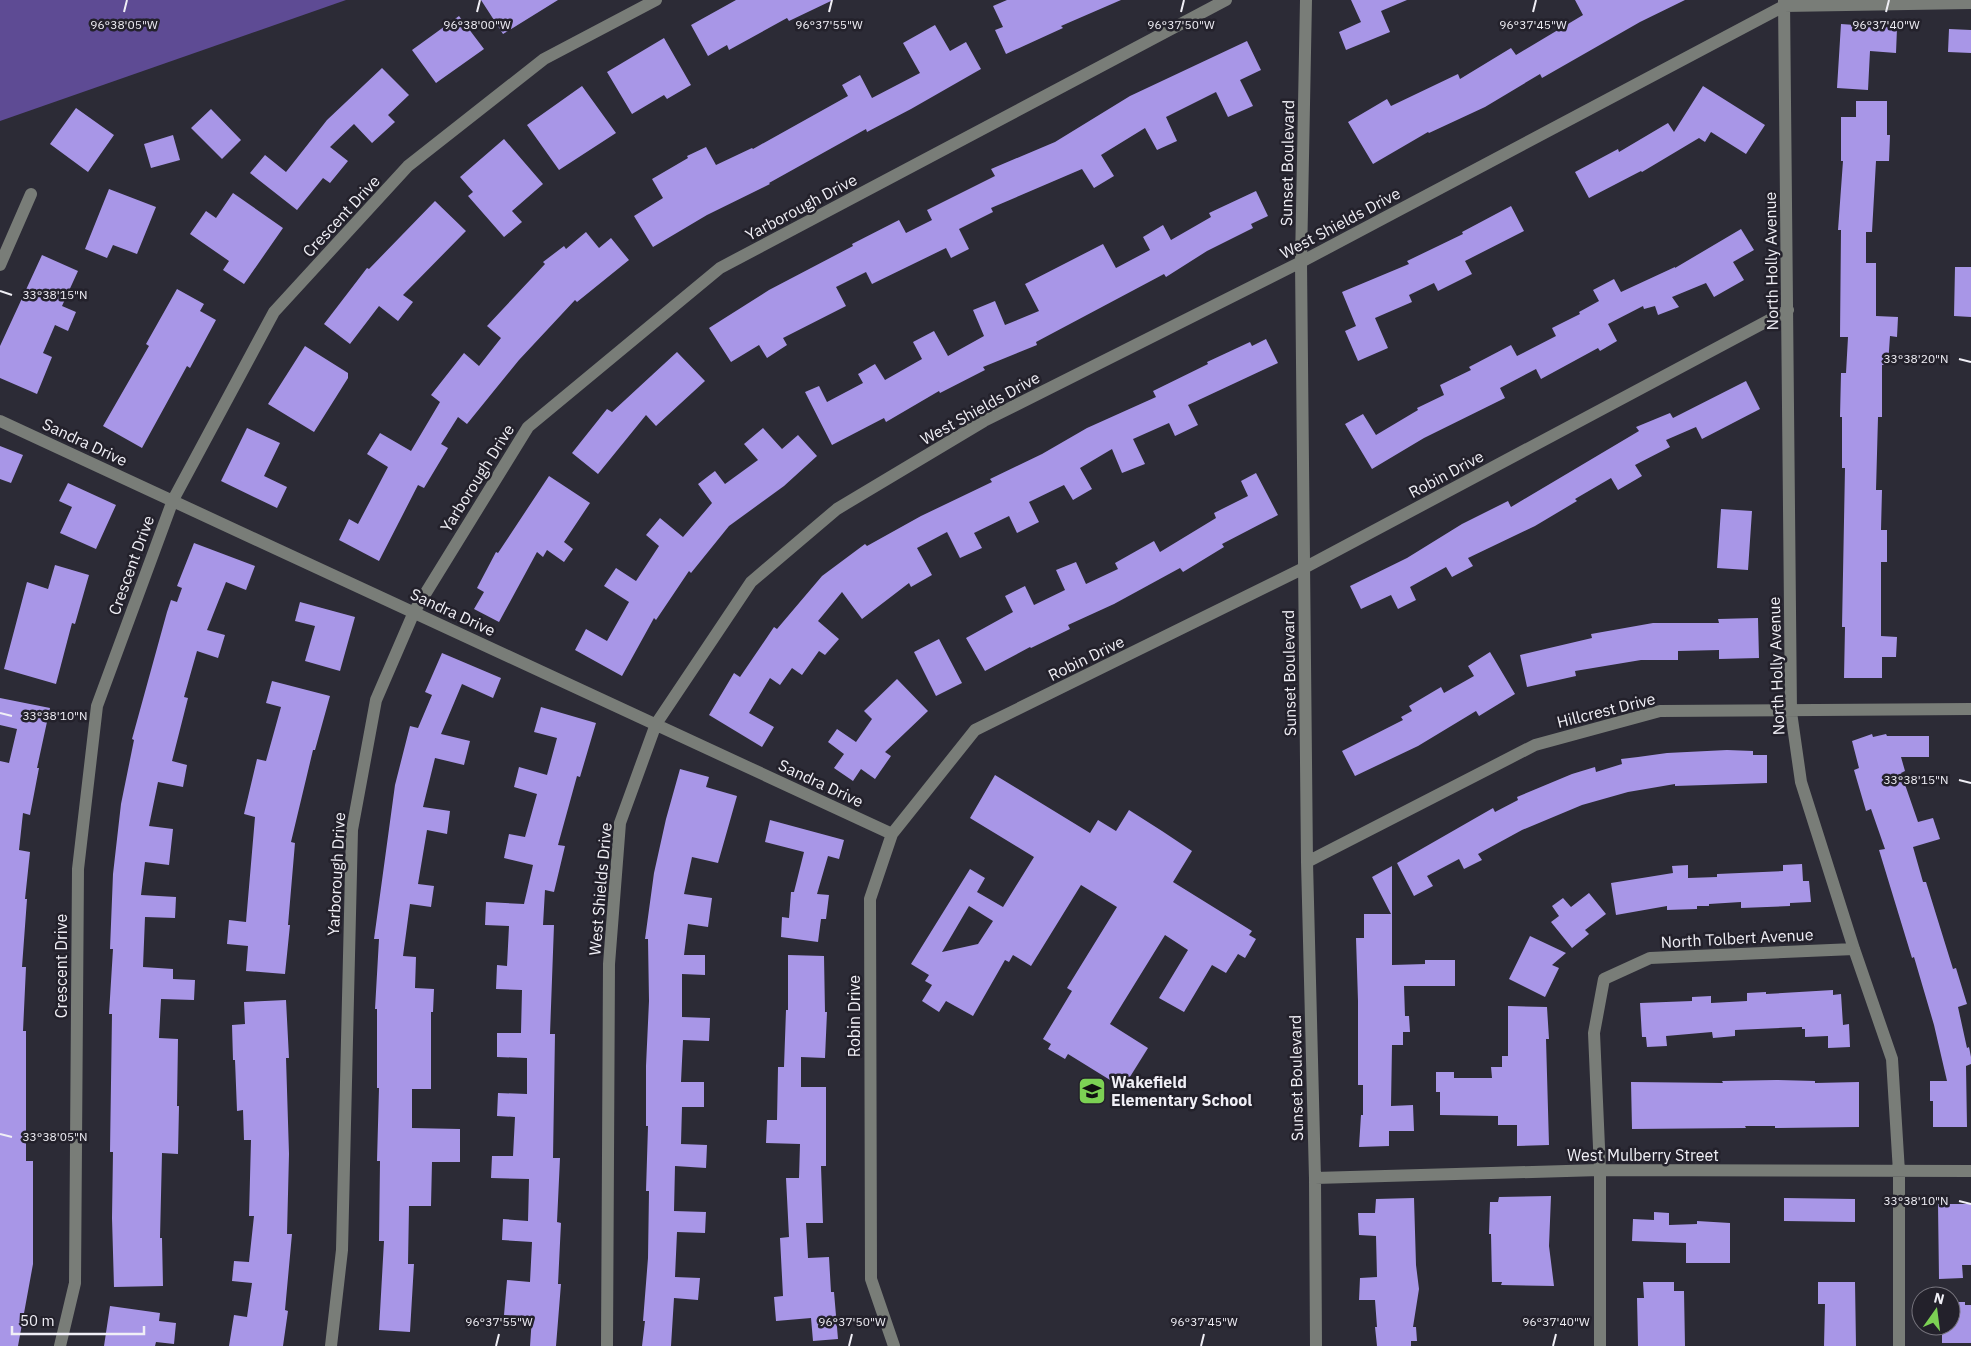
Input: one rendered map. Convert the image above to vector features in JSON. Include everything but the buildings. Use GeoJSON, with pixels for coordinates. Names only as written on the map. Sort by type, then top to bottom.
{"type":"FeatureCollection","features":[{"type":"Feature","properties":{"kind":"street","name":"Crescent Drive"},"geometry":{"type":"LineString","coordinates":[[60,1346],[75,1283],[78,870],[97,706],[172,500],[274,312],[408,166],[544,59],[656,0]]}},
{"type":"Feature","properties":{"kind":"street","name":"Yarborough Drive"},"geometry":{"type":"LineString","coordinates":[[331,1346],[342,1250],[352,830],[376,700],[414,612],[528,426],[720,268],[1226,0]]}},
{"type":"Feature","properties":{"kind":"street","name":"Sunset Boulevard"},"geometry":{"type":"LineString","coordinates":[[1306,0],[1301,262],[1307,862],[1315,1178],[1316,1346]]}},
{"type":"Feature","properties":{"kind":"street","name":"West Shields Drive"},"geometry":{"type":"LineString","coordinates":[[607,1346],[609,964],[620,823],[656,724],[751,582],[837,509],[984,421],[1301,262],[1784,3],[1971,3]]}},
{"type":"Feature","properties":{"kind":"street","name":"North Holly Avenue"},"geometry":{"type":"LineString","coordinates":[[1784,3],[1791,712],[1801,782],[1854,949],[1892,1059],[1899,1172],[1899,1346]]}},
{"type":"Feature","properties":{"kind":"street"},"geometry":{"type":"LineString","coordinates":[[0,265],[31,194]]}},
{"type":"Feature","properties":{"kind":"street","name":"Robin Drive"},"geometry":{"type":"LineString","coordinates":[[894,1346],[871,1279],[870,899],[892,834],[975,730],[1304,568],[1788,310]]}},
{"type":"Feature","properties":{"kind":"street","name":"Sandra Drive"},"geometry":{"type":"LineString","coordinates":[[0,421],[892,834]]}},
{"type":"Feature","properties":{"kind":"street","name":"Hillcrest Drive"},"geometry":{"type":"LineString","coordinates":[[1307,862],[1535,745],[1660,712],[1971,709]]}},
{"type":"Feature","properties":{"kind":"street","name":"North Tolbert Avenue"},"geometry":{"type":"LineString","coordinates":[[1600,1346],[1600,1170],[1594,1033],[1604,979],[1650,958],[1854,949]]}},
{"type":"Feature","properties":{"kind":"street","name":"West Mulberry Street"},"geometry":{"type":"LineString","coordinates":[[1315,1178],[1600,1170],[1971,1172]]}},
{"type":"Feature","properties":{"kind":"shaded area"},"geometry":{"type":"Polygon","coordinates":[[[0,0],[346,0],[0,121],[0,0]]]}},
{"type":"Feature","properties":{"kind":"place","name":"Wakefield Elementary School"},"geometry":{"type":"Point","coordinates":[1092,1091]}}]}
